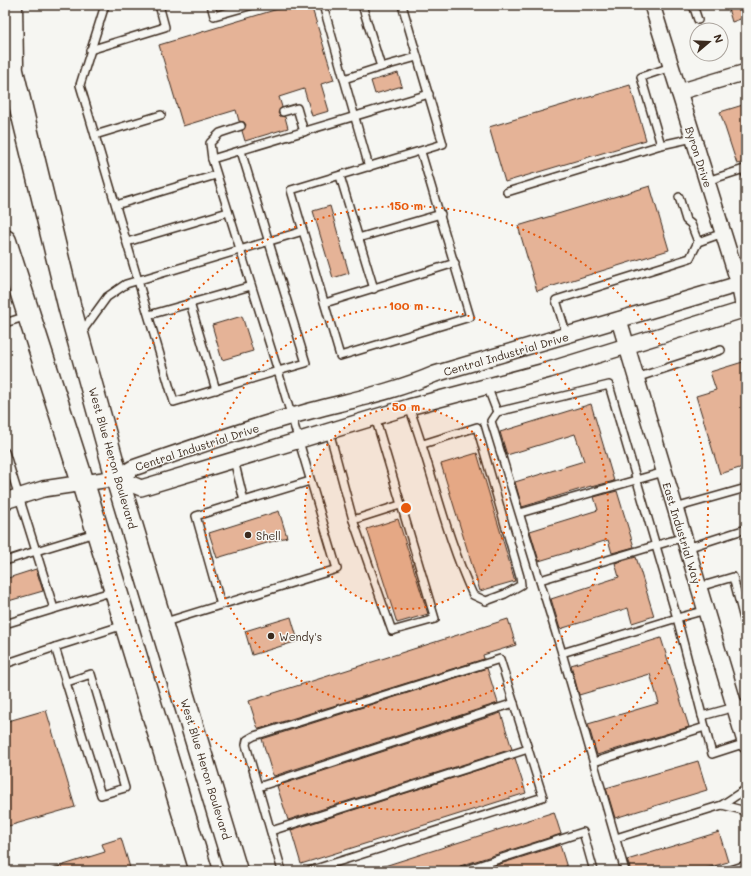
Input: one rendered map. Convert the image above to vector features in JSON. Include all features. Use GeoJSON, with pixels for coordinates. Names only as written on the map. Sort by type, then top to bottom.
{"type":"FeatureCollection","features":[{"type":"Feature","properties":{"kind":"main road"},"geometry":{"type":"LineString","coordinates":[[11,5],[12,65]]}},
{"type":"Feature","properties":{"kind":"main road","name":"West Blue Heron Boulevard"},"geometry":{"type":"LineString","coordinates":[[5,41],[12,65],[61,277],[117,478],[236,871]]}},
{"type":"Feature","properties":{"kind":"main road"},"geometry":{"type":"LineString","coordinates":[[5,241],[10,274],[29,315],[83,483],[201,871]]}},
{"type":"Feature","properties":{"kind":"street","name":"Byron Drive"},"geometry":{"type":"LineString","coordinates":[[652,5],[723,233],[743,283],[745,309]]}},
{"type":"Feature","properties":{"kind":"street"},"geometry":{"type":"LineString","coordinates":[[679,92],[746,72]]}},
{"type":"Feature","properties":{"kind":"street","name":"Central Industrial Drive"},"geometry":{"type":"LineString","coordinates":[[117,478],[133,468],[292,416],[410,385],[435,374],[743,283]]}},
{"type":"Feature","properties":{"kind":"street","name":"Central Industrial Drive"},"geometry":{"type":"LineString","coordinates":[[117,478],[141,488],[374,417],[549,370],[745,309]]}},
{"type":"Feature","properties":{"kind":"street","name":"East Industrial Way"},"geometry":{"type":"LineString","coordinates":[[619,320],[698,587],[740,706],[746,744]]}},
{"type":"Feature","properties":{"kind":"street"},"geometry":{"type":"LineString","coordinates":[[12,498],[44,489],[117,478]]}},
{"type":"Feature","properties":{"kind":"lane"},"geometry":{"type":"LineString","coordinates":[[105,5],[80,85],[174,402],[306,363],[241,151]]}},
{"type":"Feature","properties":{"kind":"lane"},"geometry":{"type":"LineString","coordinates":[[90,50],[165,27],[159,5]]}},
{"type":"Feature","properties":{"kind":"lane"},"geometry":{"type":"LineString","coordinates":[[211,5],[214,16],[253,5]]}},
{"type":"Feature","properties":{"kind":"lane"},"geometry":{"type":"LineString","coordinates":[[323,5],[369,167]]}},
{"type":"Feature","properties":{"kind":"lane"},"geometry":{"type":"LineString","coordinates":[[362,5],[380,67]]}},
{"type":"Feature","properties":{"kind":"lane"},"geometry":{"type":"LineString","coordinates":[[402,5],[443,144],[421,152],[291,190],[340,356],[470,317],[441,214],[421,152]]}},
{"type":"Feature","properties":{"kind":"lane"},"geometry":{"type":"LineString","coordinates":[[693,5],[698,20]]}},
{"type":"Feature","properties":{"kind":"lane"},"geometry":{"type":"LineString","coordinates":[[344,79],[417,57]]}},
{"type":"Feature","properties":{"kind":"lane"},"geometry":{"type":"LineString","coordinates":[[661,145],[641,77],[671,67]]}},
{"type":"Feature","properties":{"kind":"lane"},"geometry":{"type":"LineString","coordinates":[[212,159],[429,94]]}},
{"type":"Feature","properties":{"kind":"lane"},"geometry":{"type":"LineString","coordinates":[[283,112],[297,108],[304,132]]}},
{"type":"Feature","properties":{"kind":"lane"},"geometry":{"type":"LineString","coordinates":[[95,135],[161,115]]}},
{"type":"Feature","properties":{"kind":"lane"},"geometry":{"type":"LineString","coordinates":[[162,623],[337,569],[292,416],[250,286],[212,159],[210,143],[220,133],[241,126]]}},
{"type":"Feature","properties":{"kind":"lane"},"geometry":{"type":"LineString","coordinates":[[507,192],[661,145],[693,138]]}},
{"type":"Feature","properties":{"kind":"lane"},"geometry":{"type":"LineString","coordinates":[[707,181],[744,169],[746,175]]}},
{"type":"Feature","properties":{"kind":"lane"},"geometry":{"type":"LineString","coordinates":[[116,205],[216,175]]}},
{"type":"Feature","properties":{"kind":"lane"},"geometry":{"type":"LineString","coordinates":[[340,176],[374,289]]}},
{"type":"Feature","properties":{"kind":"lane"},"geometry":{"type":"LineString","coordinates":[[679,197],[686,220],[692,224],[698,242]]}},
{"type":"Feature","properties":{"kind":"lane"},"geometry":{"type":"LineString","coordinates":[[127,242],[228,212]]}},
{"type":"Feature","properties":{"kind":"lane"},"geometry":{"type":"LineString","coordinates":[[358,238],[441,214]]}},
{"type":"Feature","properties":{"kind":"lane"},"geometry":{"type":"LineString","coordinates":[[78,338],[106,297],[126,284],[303,232]]}},
{"type":"Feature","properties":{"kind":"lane"},"geometry":{"type":"LineString","coordinates":[[567,336],[556,300],[690,258],[698,242],[723,233]]}},
{"type":"Feature","properties":{"kind":"lane"},"geometry":{"type":"LineString","coordinates":[[325,303],[455,263]]}},
{"type":"Feature","properties":{"kind":"lane"},"geometry":{"type":"LineString","coordinates":[[149,315],[250,286]]}},
{"type":"Feature","properties":{"kind":"lane"},"geometry":{"type":"LineString","coordinates":[[190,303],[216,390]]}},
{"type":"Feature","properties":{"kind":"lane"},"geometry":{"type":"LineString","coordinates":[[5,323],[29,315]]}},
{"type":"Feature","properties":{"kind":"lane"},"geometry":{"type":"LineString","coordinates":[[636,378],[721,350]]}},
{"type":"Feature","properties":{"kind":"lane"},"geometry":{"type":"LineString","coordinates":[[625,871],[562,653],[491,421],[497,412],[609,385],[677,618],[712,754],[746,744]]}},
{"type":"Feature","properties":{"kind":"lane"},"geometry":{"type":"LineString","coordinates":[[487,386],[497,412]]}},
{"type":"Feature","properties":{"kind":"lane"},"geometry":{"type":"LineString","coordinates":[[409,407],[423,444],[460,567],[473,595],[486,601],[505,594],[521,585],[477,427],[423,444]]}},
{"type":"Feature","properties":{"kind":"lane"},"geometry":{"type":"LineString","coordinates":[[330,431],[353,520],[392,631],[435,619],[374,417]]}},
{"type":"Feature","properties":{"kind":"lane"},"geometry":{"type":"LineString","coordinates":[[5,452],[12,498],[36,551],[54,609]]}},
{"type":"Feature","properties":{"kind":"lane"},"geometry":{"type":"LineString","coordinates":[[234,460],[244,501]]}},
{"type":"Feature","properties":{"kind":"lane"},"geometry":{"type":"LineString","coordinates":[[520,514],[664,472]]}},
{"type":"Feature","properties":{"kind":"lane"},"geometry":{"type":"LineString","coordinates":[[221,605],[196,516],[310,481]]}},
{"type":"Feature","properties":{"kind":"lane"},"geometry":{"type":"LineString","coordinates":[[675,508],[746,488]]}},
{"type":"Feature","properties":{"kind":"lane"},"geometry":{"type":"LineString","coordinates":[[353,520],[400,505]]}},
{"type":"Feature","properties":{"kind":"lane"},"geometry":{"type":"LineString","coordinates":[[540,580],[656,546],[686,543],[746,530]]}},
{"type":"Feature","properties":{"kind":"lane"},"geometry":{"type":"LineString","coordinates":[[5,560],[97,532]]}},
{"type":"Feature","properties":{"kind":"lane"},"geometry":{"type":"LineString","coordinates":[[698,587],[732,577],[746,627]]}},
{"type":"Feature","properties":{"kind":"lane"},"geometry":{"type":"LineString","coordinates":[[5,624],[116,591]]}},
{"type":"Feature","properties":{"kind":"lane"},"geometry":{"type":"LineString","coordinates":[[562,653],[706,610]]}},
{"type":"Feature","properties":{"kind":"lane"},"geometry":{"type":"LineString","coordinates":[[5,664],[126,625]]}},
{"type":"Feature","properties":{"kind":"lane"},"geometry":{"type":"LineString","coordinates":[[56,647],[101,795],[125,788],[91,674],[67,682]]}},
{"type":"Feature","properties":{"kind":"lane"},"geometry":{"type":"LineString","coordinates":[[282,871],[246,745],[248,740],[254,736],[500,659],[543,797],[309,871]]}},
{"type":"Feature","properties":{"kind":"lane"},"geometry":{"type":"LineString","coordinates":[[258,787],[514,704]]}},
{"type":"Feature","properties":{"kind":"lane"},"geometry":{"type":"LineString","coordinates":[[702,716],[740,706]]}},
{"type":"Feature","properties":{"kind":"lane"},"geometry":{"type":"LineString","coordinates":[[594,762],[705,727]]}},
{"type":"Feature","properties":{"kind":"lane"},"geometry":{"type":"LineString","coordinates":[[271,831],[528,749]]}},
{"type":"Feature","properties":{"kind":"lane"},"geometry":{"type":"LineString","coordinates":[[616,838],[722,805],[746,789]]}},
{"type":"Feature","properties":{"kind":"lane"},"geometry":{"type":"LineString","coordinates":[[722,805],[746,811]]}},
{"type":"Feature","properties":{"kind":"lane"},"geometry":{"type":"LineString","coordinates":[[462,871],[583,832],[594,871]]}},
{"type":"Feature","properties":{"kind":"lane"},"geometry":{"type":"LineString","coordinates":[[728,871],[746,865]]}},
{"type":"Feature","properties":{"kind":"building"},"geometry":{"type":"Polygon","coordinates":[[[291,5],[311,5],[334,80],[321,84],[329,111],[312,116],[304,89],[279,97],[282,107],[278,113],[280,116],[285,117],[288,128],[245,141],[242,131],[246,125],[244,122],[239,121],[236,110],[183,126],[159,45],[291,5]]]}},
{"type":"Feature","properties":{"kind":"building"},"geometry":{"type":"Polygon","coordinates":[[[727,5],[746,5],[746,17],[732,22],[727,5]]]}},
{"type":"Feature","properties":{"kind":"building"},"geometry":{"type":"Polygon","coordinates":[[[398,73],[402,86],[375,94],[371,81],[398,73]]]}},
{"type":"Feature","properties":{"kind":"building"},"geometry":{"type":"Polygon","coordinates":[[[630,85],[646,140],[505,182],[489,127],[630,85]]]}},
{"type":"Feature","properties":{"kind":"building"},"geometry":{"type":"Polygon","coordinates":[[[746,104],[746,162],[737,164],[720,112],[746,104]]]}},
{"type":"Feature","properties":{"kind":"building"},"geometry":{"type":"Polygon","coordinates":[[[650,186],[669,250],[537,291],[518,226],[650,186]]]}},
{"type":"Feature","properties":{"kind":"building"},"geometry":{"type":"Polygon","coordinates":[[[330,206],[349,273],[333,278],[313,211],[330,206]]]}},
{"type":"Feature","properties":{"kind":"building"},"geometry":{"type":"Polygon","coordinates":[[[242,316],[253,351],[222,360],[212,325],[242,316]]]}},
{"type":"Feature","properties":{"kind":"building"},"geometry":{"type":"Polygon","coordinates":[[[746,361],[746,466],[720,474],[696,396],[716,390],[710,372],[746,361]]]}},
{"type":"Feature","properties":{"kind":"building"},"geometry":{"type":"Polygon","coordinates":[[[591,404],[614,481],[591,486],[522,507],[515,482],[584,461],[575,434],[507,455],[500,432],[591,404]]]}},
{"type":"Feature","properties":{"kind":"building"},"geometry":{"type":"Polygon","coordinates":[[[477,453],[515,581],[480,591],[441,464],[477,453]]]}},
{"type":"Feature","properties":{"kind":"building"},"geometry":{"type":"Polygon","coordinates":[[[617,491],[634,547],[612,553],[608,540],[539,561],[530,531],[598,510],[594,497],[617,491]]]}},
{"type":"Feature","properties":{"kind":"building","name":"Shell"},"geometry":{"type":"Polygon","coordinates":[[[279,511],[287,537],[217,558],[209,533],[279,511]]]}},
{"type":"Feature","properties":{"kind":"building"},"geometry":{"type":"Polygon","coordinates":[[[398,519],[428,614],[397,623],[367,529],[398,519]]]}},
{"type":"Feature","properties":{"kind":"building"},"geometry":{"type":"Polygon","coordinates":[[[636,557],[654,616],[632,623],[628,608],[560,629],[551,599],[619,577],[615,563],[636,557]]]}},
{"type":"Feature","properties":{"kind":"building"},"geometry":{"type":"Polygon","coordinates":[[[36,569],[43,591],[5,602],[5,579],[36,569]]]}},
{"type":"Feature","properties":{"kind":"building","name":"Wendy's"},"geometry":{"type":"Polygon","coordinates":[[[291,617],[298,641],[252,655],[245,631],[291,617]]]}},
{"type":"Feature","properties":{"kind":"building"},"geometry":{"type":"Polygon","coordinates":[[[508,619],[516,645],[483,655],[484,659],[259,729],[257,726],[249,701],[508,619]]]}},
{"type":"Feature","properties":{"kind":"building"},"geometry":{"type":"Polygon","coordinates":[[[661,638],[689,727],[597,755],[588,724],[659,703],[650,674],[579,695],[571,665],[661,638]]]}},
{"type":"Feature","properties":{"kind":"building"},"geometry":{"type":"Polygon","coordinates":[[[487,668],[498,703],[274,776],[272,773],[262,739],[487,668]]]}},
{"type":"Feature","properties":{"kind":"building"},"geometry":{"type":"Polygon","coordinates":[[[46,710],[75,807],[5,827],[5,722],[46,710]]]}},
{"type":"Feature","properties":{"kind":"building"},"geometry":{"type":"Polygon","coordinates":[[[501,713],[512,749],[288,820],[277,786],[501,713]]]}},
{"type":"Feature","properties":{"kind":"building"},"geometry":{"type":"Polygon","coordinates":[[[515,758],[526,793],[301,864],[291,830],[515,758]]]}},
{"type":"Feature","properties":{"kind":"building"},"geometry":{"type":"Polygon","coordinates":[[[698,761],[707,790],[615,818],[606,788],[698,761]]]}},
{"type":"Feature","properties":{"kind":"building"},"geometry":{"type":"Polygon","coordinates":[[[554,812],[561,834],[460,866],[457,870],[375,871],[375,869],[554,812]]]}},
{"type":"Feature","properties":{"kind":"building"},"geometry":{"type":"Polygon","coordinates":[[[719,832],[728,862],[697,871],[631,871],[627,860],[719,832]]]}},
{"type":"Feature","properties":{"kind":"building"},"geometry":{"type":"Polygon","coordinates":[[[121,838],[131,871],[52,871],[51,869],[105,852],[102,844],[121,838]]]}},
{"type":"Feature","properties":{"kind":"building"},"geometry":{"type":"Polygon","coordinates":[[[560,845],[568,871],[478,871],[560,845]]]}},
{"type":"Feature","properties":{"kind":"place","name":"Shell"},"geometry":{"type":"Point","coordinates":[248,535]}},
{"type":"Feature","properties":{"kind":"place","name":"Wendy's"},"geometry":{"type":"Point","coordinates":[271,636]}}]}
